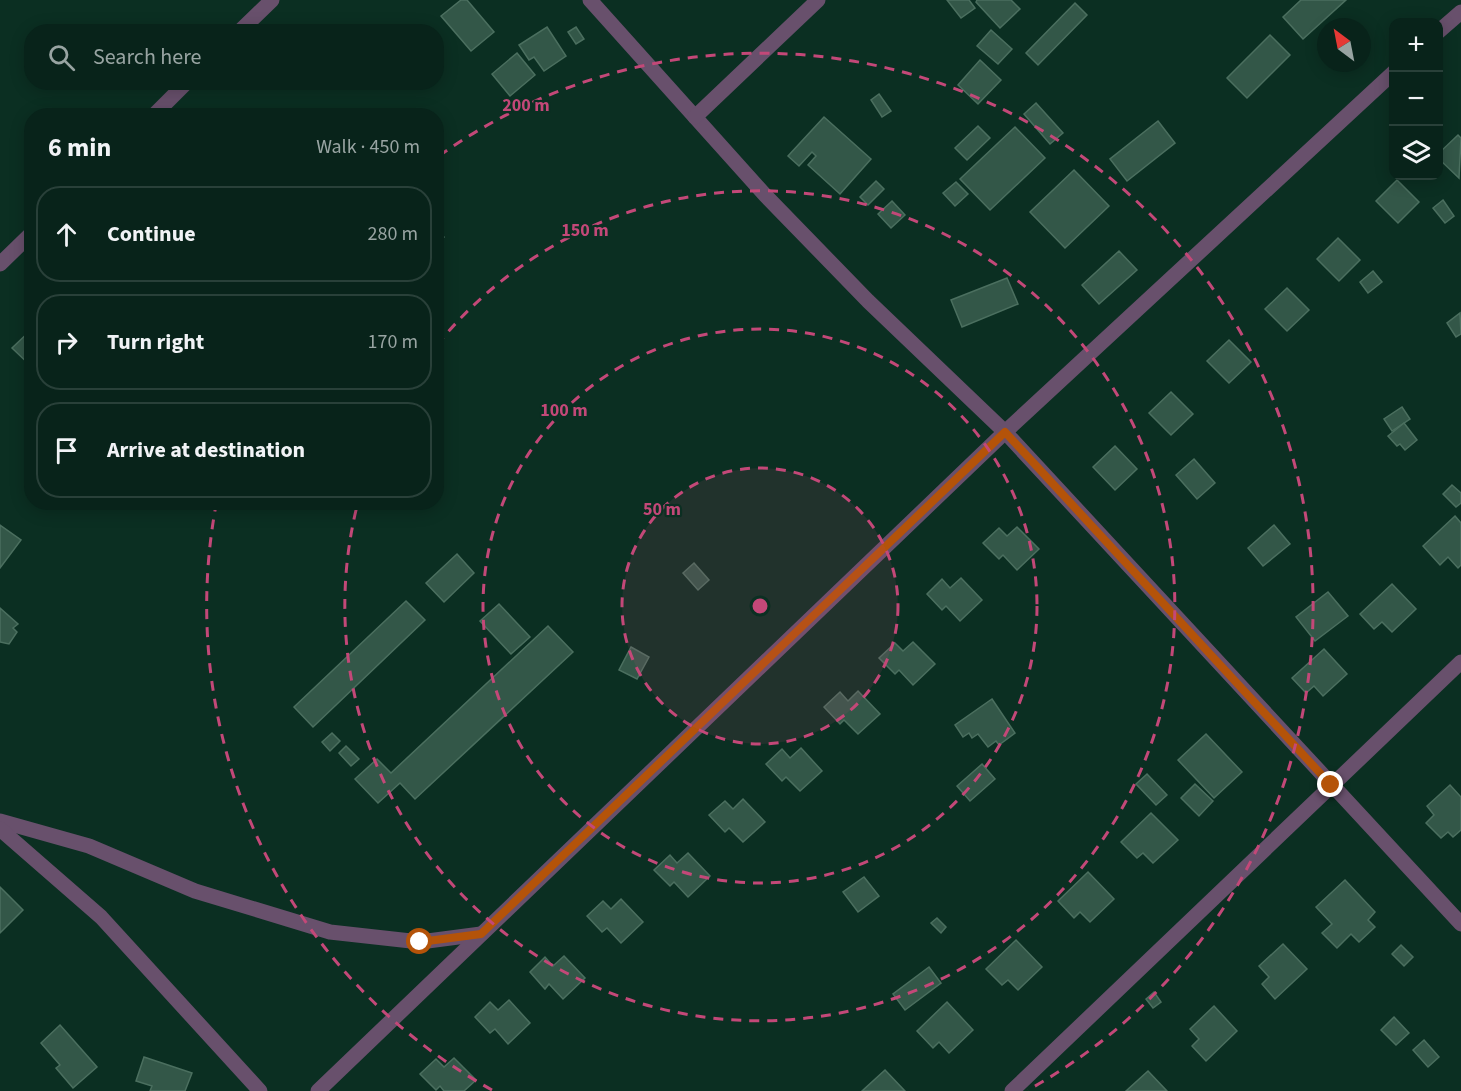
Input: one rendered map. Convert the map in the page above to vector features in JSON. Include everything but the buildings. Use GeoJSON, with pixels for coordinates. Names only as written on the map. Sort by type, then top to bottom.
{"type":"FeatureCollection","features":[{"type":"Feature","properties":{"kind":"street"},"geometry":{"type":"LineString","coordinates":[[247,24],[272,0]]}},
{"type":"Feature","properties":{"kind":"street"},"geometry":{"type":"LineString","coordinates":[[590,0],[823,257],[1005,432],[1461,924]]}},
{"type":"Feature","properties":{"kind":"street"},"geometry":{"type":"LineString","coordinates":[[695,117],[818,0]]}},
{"type":"Feature","properties":{"kind":"street"},"geometry":{"type":"LineString","coordinates":[[1443,28],[1461,12]]}},
{"type":"Feature","properties":{"kind":"street"},"geometry":{"type":"LineString","coordinates":[[318,1091],[1005,432],[1389,77]]}},
{"type":"Feature","properties":{"kind":"street"},"geometry":{"type":"LineString","coordinates":[[161,108],[179,90]]}},
{"type":"Feature","properties":{"kind":"street"},"geometry":{"type":"LineString","coordinates":[[0,264],[24,241]]}},
{"type":"Feature","properties":{"kind":"street"},"geometry":{"type":"LineString","coordinates":[[1012,1091],[1461,662]]}},
{"type":"Feature","properties":{"kind":"street"},"geometry":{"type":"LineString","coordinates":[[0,821],[89,846],[195,891],[330,932],[420,942],[481,934]]}},
{"type":"Feature","properties":{"kind":"street"},"geometry":{"type":"LineString","coordinates":[[0,829],[101,917],[260,1091]]}},
{"type":"Feature","properties":{"kind":"route"},"geometry":{"type":"LineString","coordinates":[[420,942],[481,934],[1005,432],[1331,785]]}}]}
